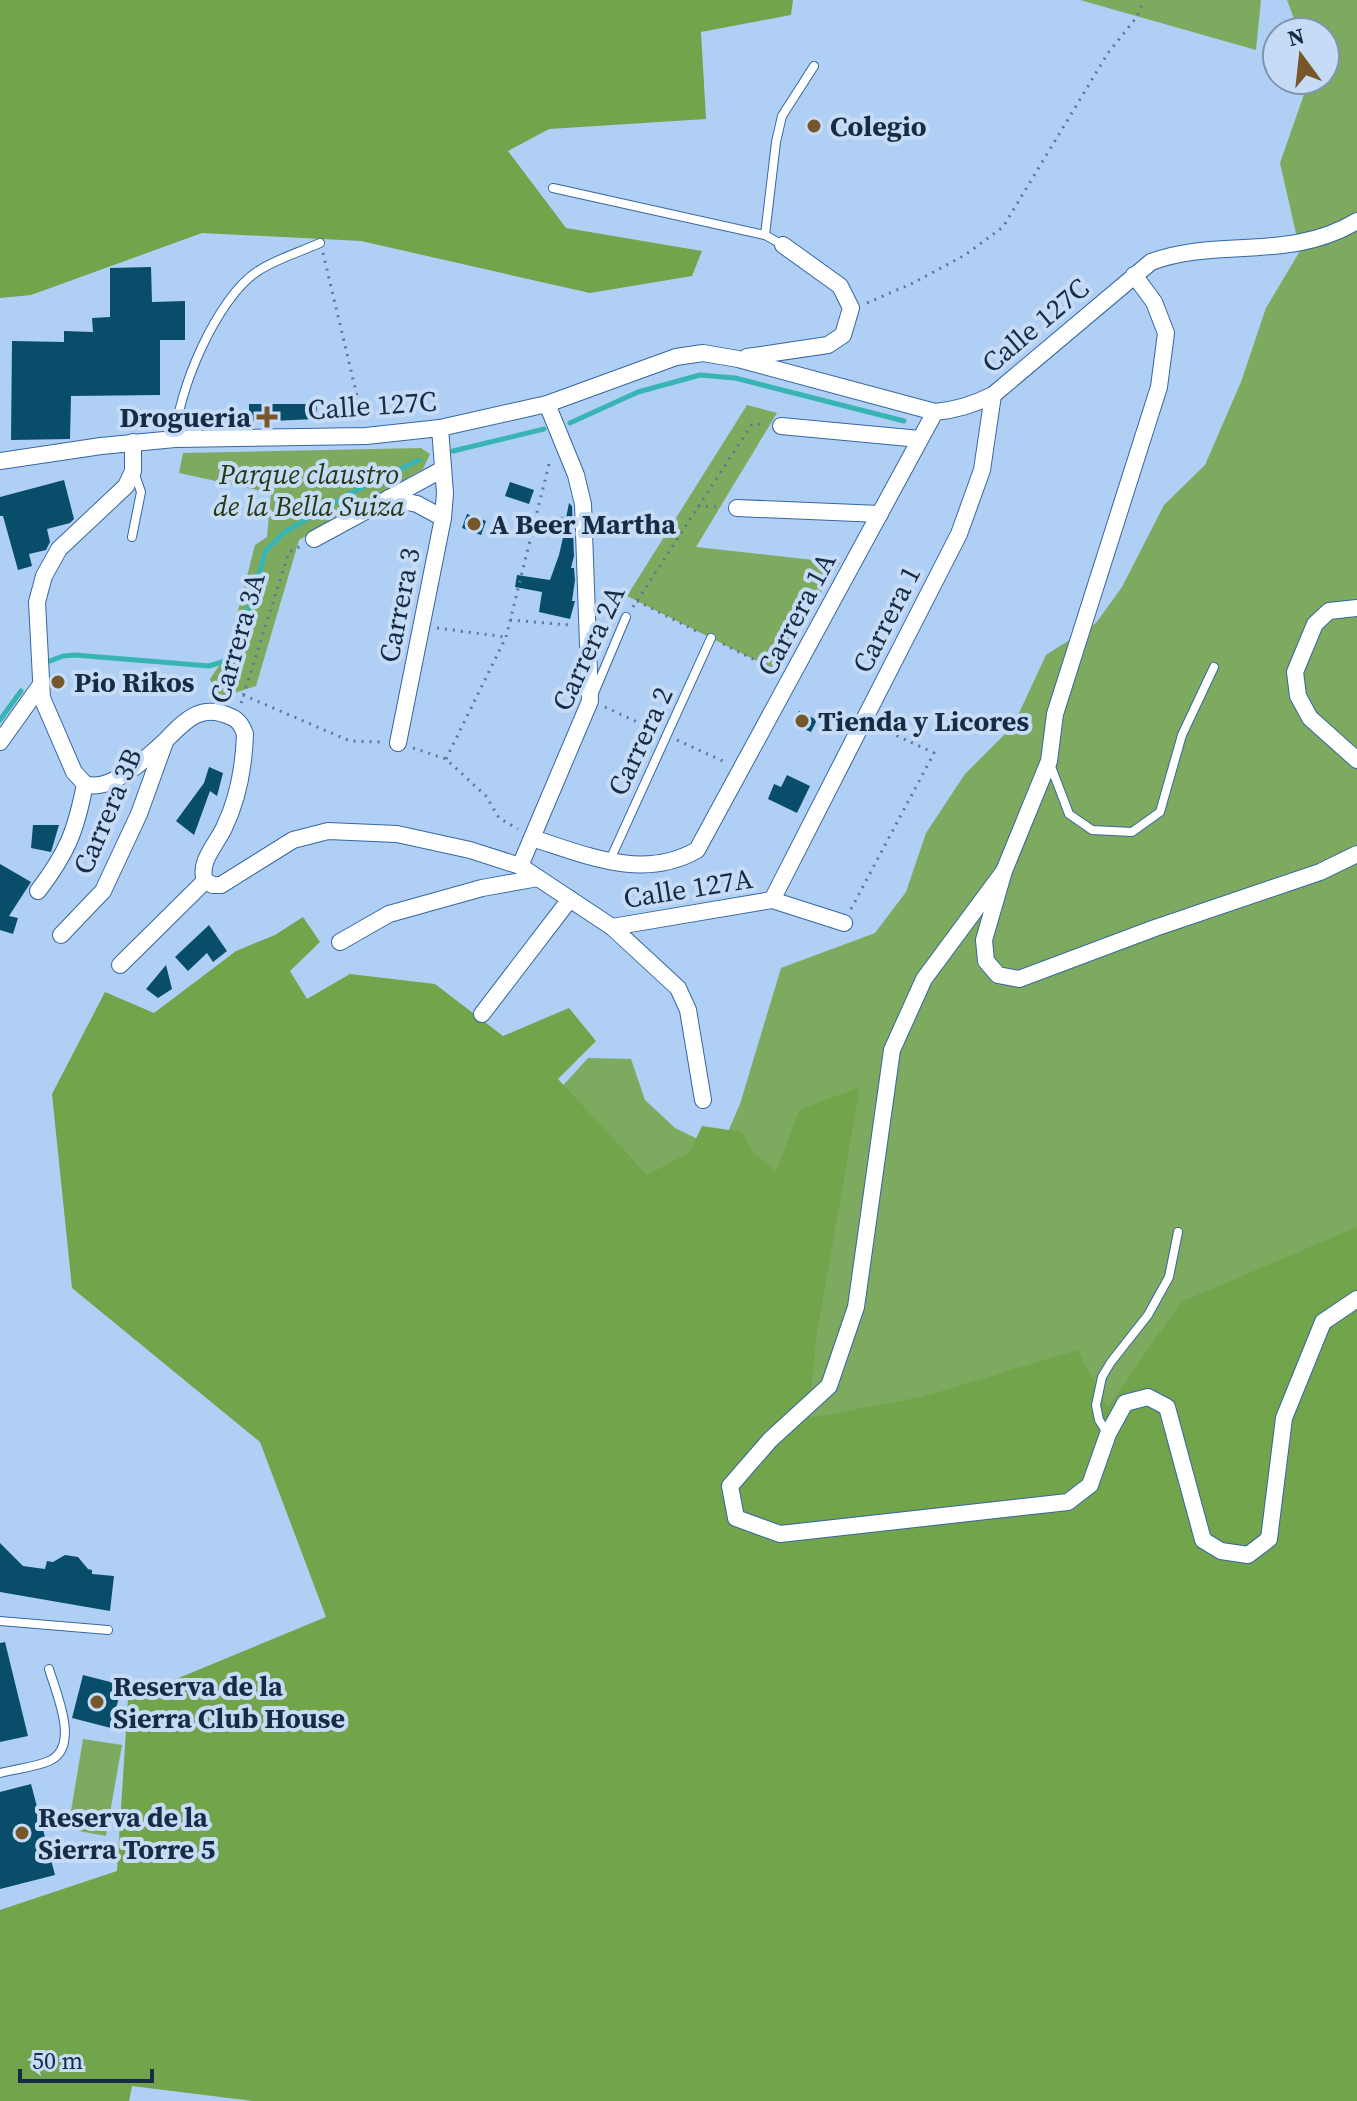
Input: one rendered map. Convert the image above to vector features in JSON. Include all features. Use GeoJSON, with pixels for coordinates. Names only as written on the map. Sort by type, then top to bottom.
{"type":"FeatureCollection","features":[{"type":"Feature","properties":{"kind":"street","name":"Calle 127C"},"geometry":{"type":"LineString","coordinates":[[0,461],[133,442],[366,436],[440,428],[547,404],[676,357],[703,353],[738,359],[935,412],[974,405],[993,395],[1151,262],[1172,254],[1291,246],[1344,229],[1357,221]]}},
{"type":"Feature","properties":{"kind":"street"},"geometry":{"type":"LineString","coordinates":[[783,245],[840,286],[851,308]]}},
{"type":"Feature","properties":{"kind":"street"},"geometry":{"type":"LineString","coordinates":[[1134,275],[1154,302],[1166,333],[1159,387],[1055,714],[1049,761],[1004,871],[984,940],[986,961],[998,975],[1019,979],[1155,928],[1320,872],[1357,854]]}},
{"type":"Feature","properties":{"kind":"street","name":"Calle 127C"},"geometry":{"type":"LineString","coordinates":[[738,359],[828,345],[843,335],[851,308]]}},
{"type":"Feature","properties":{"kind":"street","name":"Carrera 1"},"geometry":{"type":"LineString","coordinates":[[772,900],[959,534],[982,470],[993,395]]}},
{"type":"Feature","properties":{"kind":"street"},"geometry":{"type":"LineString","coordinates":[[547,404],[567,452],[583,504],[590,701]]}},
{"type":"Feature","properties":{"kind":"street","name":"Carrera 1A"},"geometry":{"type":"LineString","coordinates":[[609,863],[638,866],[667,863],[697,850],[935,412]]}},
{"type":"Feature","properties":{"kind":"street"},"geometry":{"type":"LineString","coordinates":[[781,426],[920,439]]}},
{"type":"Feature","properties":{"kind":"street","name":"Carrera 3"},"geometry":{"type":"LineString","coordinates":[[398,743],[443,518],[440,428]]}},
{"type":"Feature","properties":{"kind":"street"},"geometry":{"type":"LineString","coordinates":[[133,442],[133,471],[126,486],[59,549],[44,576],[37,602],[40,686],[48,714],[74,772],[85,784],[92,786],[114,782],[165,740],[177,726],[199,714],[216,712],[236,718]]}},
{"type":"Feature","properties":{"kind":"street"},"geometry":{"type":"LineString","coordinates":[[314,539],[443,469]]}},
{"type":"Feature","properties":{"kind":"street"},"geometry":{"type":"LineString","coordinates":[[389,498],[417,504],[443,518]]}},
{"type":"Feature","properties":{"kind":"street"},"geometry":{"type":"LineString","coordinates":[[737,508],[880,514]]}},
{"type":"Feature","properties":{"kind":"street"},"geometry":{"type":"LineString","coordinates":[[1357,608],[1329,611],[1315,624],[1295,672],[1298,696],[1310,718],[1357,760]]}},
{"type":"Feature","properties":{"kind":"street"},"geometry":{"type":"LineString","coordinates":[[0,742],[40,686]]}},
{"type":"Feature","properties":{"kind":"street","name":"Carrera 2A"},"geometry":{"type":"LineString","coordinates":[[520,866],[590,701]]}},
{"type":"Feature","properties":{"kind":"street","name":"Carrera 3A"},"geometry":{"type":"LineString","coordinates":[[205,881],[203,875],[207,857],[223,830],[237,793],[245,734],[236,718]]}},
{"type":"Feature","properties":{"kind":"street","name":"Carrera 3B"},"geometry":{"type":"LineString","coordinates":[[61,935],[103,891],[139,814],[165,740]]}},
{"type":"Feature","properties":{"kind":"street"},"geometry":{"type":"LineString","coordinates":[[38,891],[61,861],[77,825],[85,784]]}},
{"type":"Feature","properties":{"kind":"street"},"geometry":{"type":"LineString","coordinates":[[120,965],[205,881],[221,885],[293,840],[328,831],[397,834],[470,850],[520,866],[570,899],[612,927],[678,988],[688,1010],[703,1100]]}},
{"type":"Feature","properties":{"kind":"street"},"geometry":{"type":"LineString","coordinates":[[532,838],[609,863]]}},
{"type":"Feature","properties":{"kind":"street"},"geometry":{"type":"LineString","coordinates":[[1004,871],[924,979],[892,1050],[856,1307],[829,1386],[770,1440],[730,1486],[736,1518],[780,1534],[1068,1502],[1090,1485],[1108,1434],[1125,1403],[1148,1397],[1167,1407],[1203,1540],[1221,1551],[1248,1555],[1269,1539],[1284,1418],[1323,1322],[1357,1299]]}},
{"type":"Feature","properties":{"kind":"street"},"geometry":{"type":"LineString","coordinates":[[340,942],[389,914],[482,888],[538,878]]}},
{"type":"Feature","properties":{"kind":"street"},"geometry":{"type":"LineString","coordinates":[[482,1014],[570,899]]}},
{"type":"Feature","properties":{"kind":"street"},"geometry":{"type":"LineString","coordinates":[[772,900],[844,923]]}},
{"type":"Feature","properties":{"kind":"street","name":"Calle 127A"},"geometry":{"type":"LineString","coordinates":[[612,927],[772,900]]}},
{"type":"Feature","properties":{"kind":"lane"},"geometry":{"type":"LineString","coordinates":[[765,235],[782,116],[814,66]]}},
{"type":"Feature","properties":{"kind":"lane"},"geometry":{"type":"LineString","coordinates":[[553,188],[765,235],[783,245]]}},
{"type":"Feature","properties":{"kind":"lane"},"geometry":{"type":"LineString","coordinates":[[175,439],[182,392],[200,352],[235,292],[258,271],[320,243]]}},
{"type":"Feature","properties":{"kind":"lane"},"geometry":{"type":"LineString","coordinates":[[132,537],[141,492],[133,471]]}},
{"type":"Feature","properties":{"kind":"lane","name":"Carrera 2A"},"geometry":{"type":"LineString","coordinates":[[590,701],[626,617]]}},
{"type":"Feature","properties":{"kind":"lane","name":"Carrera 2"},"geometry":{"type":"LineString","coordinates":[[609,863],[711,638]]}},
{"type":"Feature","properties":{"kind":"lane"},"geometry":{"type":"LineString","coordinates":[[1049,761],[1069,814],[1092,830],[1132,832],[1160,812],[1182,735],[1214,667]]}},
{"type":"Feature","properties":{"kind":"lane"},"geometry":{"type":"LineString","coordinates":[[1108,1434],[1099,1420],[1096,1405],[1102,1377],[1148,1315],[1169,1277],[1178,1232]]}},
{"type":"Feature","properties":{"kind":"lane"},"geometry":{"type":"LineString","coordinates":[[0,1621],[108,1630]]}},
{"type":"Feature","properties":{"kind":"lane"},"geometry":{"type":"LineString","coordinates":[[0,1773],[52,1761],[66,1742],[66,1729],[49,1669]]}},
{"type":"Feature","properties":{"kind":"path"},"geometry":{"type":"LineString","coordinates":[[851,308],[913,283],[965,255],[1003,227],[1108,53],[1136,18],[1144,0]]}},
{"type":"Feature","properties":{"kind":"path"},"geometry":{"type":"LineString","coordinates":[[320,243],[366,436]]}},
{"type":"Feature","properties":{"kind":"path","name":"Carrera 2A"},"geometry":{"type":"LineString","coordinates":[[626,617],[752,424]]}},
{"type":"Feature","properties":{"kind":"path"},"geometry":{"type":"LineString","coordinates":[[446,759],[506,637],[549,464],[567,452]]}},
{"type":"Feature","properties":{"kind":"path"},"geometry":{"type":"LineString","coordinates":[[698,506],[737,508]]}},
{"type":"Feature","properties":{"kind":"path","name":"Carrera 3A"},"geometry":{"type":"LineString","coordinates":[[236,718],[289,552],[314,539]]}},
{"type":"Feature","properties":{"kind":"path"},"geometry":{"type":"LineString","coordinates":[[510,620],[588,626]]}},
{"type":"Feature","properties":{"kind":"path"},"geometry":{"type":"LineString","coordinates":[[422,626],[506,637]]}},
{"type":"Feature","properties":{"kind":"path"},"geometry":{"type":"LineString","coordinates":[[844,923],[934,753],[864,721]]}},
{"type":"Feature","properties":{"kind":"green space"},"geometry":{"type":"Polygon","coordinates":[[[0,0],[793,0],[791,15],[701,32],[706,119],[549,129],[508,151],[566,228],[702,251],[692,276],[590,293],[361,241],[202,233],[31,295],[0,298],[0,0]]]}},
{"type":"Feature","properties":{"kind":"green space"},"geometry":{"type":"Polygon","coordinates":[[[1080,0],[1261,0],[1256,50],[1080,0]]]}},
{"type":"Feature","properties":{"kind":"green space"},"geometry":{"type":"Polygon","coordinates":[[[1287,0],[1357,0],[1357,2101],[265,1119],[558,1091],[588,1058],[631,1059],[645,1100],[675,1128],[720,1150],[740,1104],[781,968],[875,933],[906,892],[926,833],[965,774],[1013,726],[1046,655],[1096,623],[1122,587],[1164,505],[1205,465],[1241,382],[1266,308],[1300,251],[1280,163],[1303,96],[1341,96],[1341,16],[1293,16],[1287,0]]]}},
{"type":"Feature","properties":{"kind":"green space"},"geometry":{"type":"Polygon","coordinates":[[[747,405],[777,413],[696,547],[840,563],[771,668],[627,596],[747,405]]]}},
{"type":"Feature","properties":{"kind":"green space","name":"Parque claustro de la Bella Suiza"},"geometry":{"type":"Polygon","coordinates":[[[421,448],[430,454],[423,469],[299,540],[256,686],[219,698],[210,679],[227,654],[255,545],[267,537],[271,493],[179,473],[183,453],[421,448]]]}},
{"type":"Feature","properties":{"kind":"green space"},"geometry":{"type":"Polygon","coordinates":[[[303,917],[320,942],[290,971],[307,999],[350,974],[435,984],[503,1036],[569,1008],[596,1041],[558,1079],[647,1175],[689,1153],[702,1126],[742,1132],[753,1152],[776,1172],[799,1110],[860,1087],[816,1339],[809,1418],[922,1397],[1077,1350],[1108,1407],[1181,1302],[1357,1227],[1357,2101],[253,2101],[132,2086],[129,2101],[0,2101],[0,1910],[117,1871],[128,1699],[326,1617],[260,1442],[72,1288],[52,1094],[105,992],[154,1013],[236,951],[275,935],[303,917]]]}},
{"type":"Feature","properties":{"kind":"green space"},"geometry":{"type":"Polygon","coordinates":[[[83,1739],[122,1745],[106,1836],[68,1829],[83,1739]]]}},
{"type":"Feature","properties":{"kind":"building"},"geometry":{"type":"Polygon","coordinates":[[[151,267],[152,302],[185,301],[185,340],[160,340],[160,395],[71,396],[70,439],[11,440],[12,341],[64,342],[64,331],[93,332],[92,318],[110,317],[110,268],[151,267]]]}},
{"type":"Feature","properties":{"kind":"building"},"geometry":{"type":"Polygon","coordinates":[[[249,404],[317,404],[316,419],[249,422],[249,404]]]}},
{"type":"Feature","properties":{"kind":"building"},"geometry":{"type":"Polygon","coordinates":[[[64,480],[74,519],[47,529],[50,542],[46,550],[29,554],[32,566],[18,570],[3,516],[0,516],[0,497],[64,480]]]}},
{"type":"Feature","properties":{"kind":"building"},"geometry":{"type":"Polygon","coordinates":[[[510,482],[534,490],[529,504],[505,496],[510,482]]]}},
{"type":"Feature","properties":{"kind":"building"},"geometry":{"type":"Polygon","coordinates":[[[569,503],[572,506],[574,556],[571,568],[574,568],[575,580],[572,601],[575,601],[570,619],[539,612],[542,592],[515,587],[517,575],[550,580],[564,533],[556,532],[555,516],[566,518],[569,503]]]}},
{"type":"Feature","properties":{"kind":"building","name":"A Beer Martha"},"geometry":{"type":"Polygon","coordinates":[[[467,514],[486,521],[481,535],[462,528],[467,514]]]}},
{"type":"Feature","properties":{"kind":"building"},"geometry":{"type":"Polygon","coordinates":[[[799,711],[817,720],[811,732],[793,724],[799,711]]]}},
{"type":"Feature","properties":{"kind":"building"},"geometry":{"type":"Polygon","coordinates":[[[209,767],[223,773],[217,796],[210,791],[194,835],[176,821],[204,783],[209,767]]]}},
{"type":"Feature","properties":{"kind":"building"},"geometry":{"type":"Polygon","coordinates":[[[787,775],[810,786],[797,813],[768,799],[774,784],[781,787],[787,775]]]}},
{"type":"Feature","properties":{"kind":"building"},"geometry":{"type":"Polygon","coordinates":[[[33,825],[59,825],[51,852],[31,848],[33,825]]]}},
{"type":"Feature","properties":{"kind":"building"},"geometry":{"type":"Polygon","coordinates":[[[0,864],[31,882],[9,916],[18,918],[13,934],[0,930],[0,864]]]}},
{"type":"Feature","properties":{"kind":"building"},"geometry":{"type":"Polygon","coordinates":[[[209,925],[227,951],[213,962],[207,953],[188,971],[175,957],[209,925]]]}},
{"type":"Feature","properties":{"kind":"building"},"geometry":{"type":"Polygon","coordinates":[[[166,965],[172,989],[158,998],[146,989],[166,965]]]}},
{"type":"Feature","properties":{"kind":"building"},"geometry":{"type":"Polygon","coordinates":[[[0,1543],[23,1566],[45,1569],[47,1561],[53,1562],[65,1555],[78,1557],[92,1570],[92,1574],[114,1576],[110,1611],[0,1592],[0,1543]]]}},
{"type":"Feature","properties":{"kind":"building"},"geometry":{"type":"Polygon","coordinates":[[[5,1642],[28,1736],[0,1742],[0,1643],[5,1642]]]}},
{"type":"Feature","properties":{"kind":"building","name":"Reserva de la Sierra Club House"},"geometry":{"type":"Polygon","coordinates":[[[83,1675],[122,1685],[111,1728],[72,1718],[83,1675]]]}},
{"type":"Feature","properties":{"kind":"building","name":"Reserva de la Sierra Torre 5"},"geometry":{"type":"Polygon","coordinates":[[[31,1784],[55,1875],[0,1889],[0,1792],[31,1784]]]}},
{"type":"Feature","properties":{"kind":"waterway"},"geometry":{"type":"LineString","coordinates":[[570,423],[638,392],[700,375],[735,378],[904,421]]}},
{"type":"Feature","properties":{"kind":"waterway"},"geometry":{"type":"LineString","coordinates":[[453,451],[544,429]]}},
{"type":"Feature","properties":{"kind":"waterway"},"geometry":{"type":"LineString","coordinates":[[50,661],[75,655],[209,666],[228,660],[238,644],[266,550],[285,532],[353,492],[419,460]]}},
{"type":"Feature","properties":{"kind":"waterway"},"geometry":{"type":"LineString","coordinates":[[0,720],[21,691]]}},
{"type":"Feature","properties":{"kind":"place","name":"Colegio"},"geometry":{"type":"Point","coordinates":[814,126]}},
{"type":"Feature","properties":{"kind":"place","name":"Drogueria"},"geometry":{"type":"Point","coordinates":[267,417]}},
{"type":"Feature","properties":{"kind":"place","name":"A Beer Martha"},"geometry":{"type":"Point","coordinates":[474,524]}},
{"type":"Feature","properties":{"kind":"place","name":"Pio Rikos"},"geometry":{"type":"Point","coordinates":[58,682]}},
{"type":"Feature","properties":{"kind":"place","name":"Tienda y Licores"},"geometry":{"type":"Point","coordinates":[802,721]}},
{"type":"Feature","properties":{"kind":"place","name":"Reserva de la Sierra Club House"},"geometry":{"type":"Point","coordinates":[97,1702]}},
{"type":"Feature","properties":{"kind":"place","name":"Reserva de la Sierra Torre 5"},"geometry":{"type":"Point","coordinates":[22,1833]}}]}
